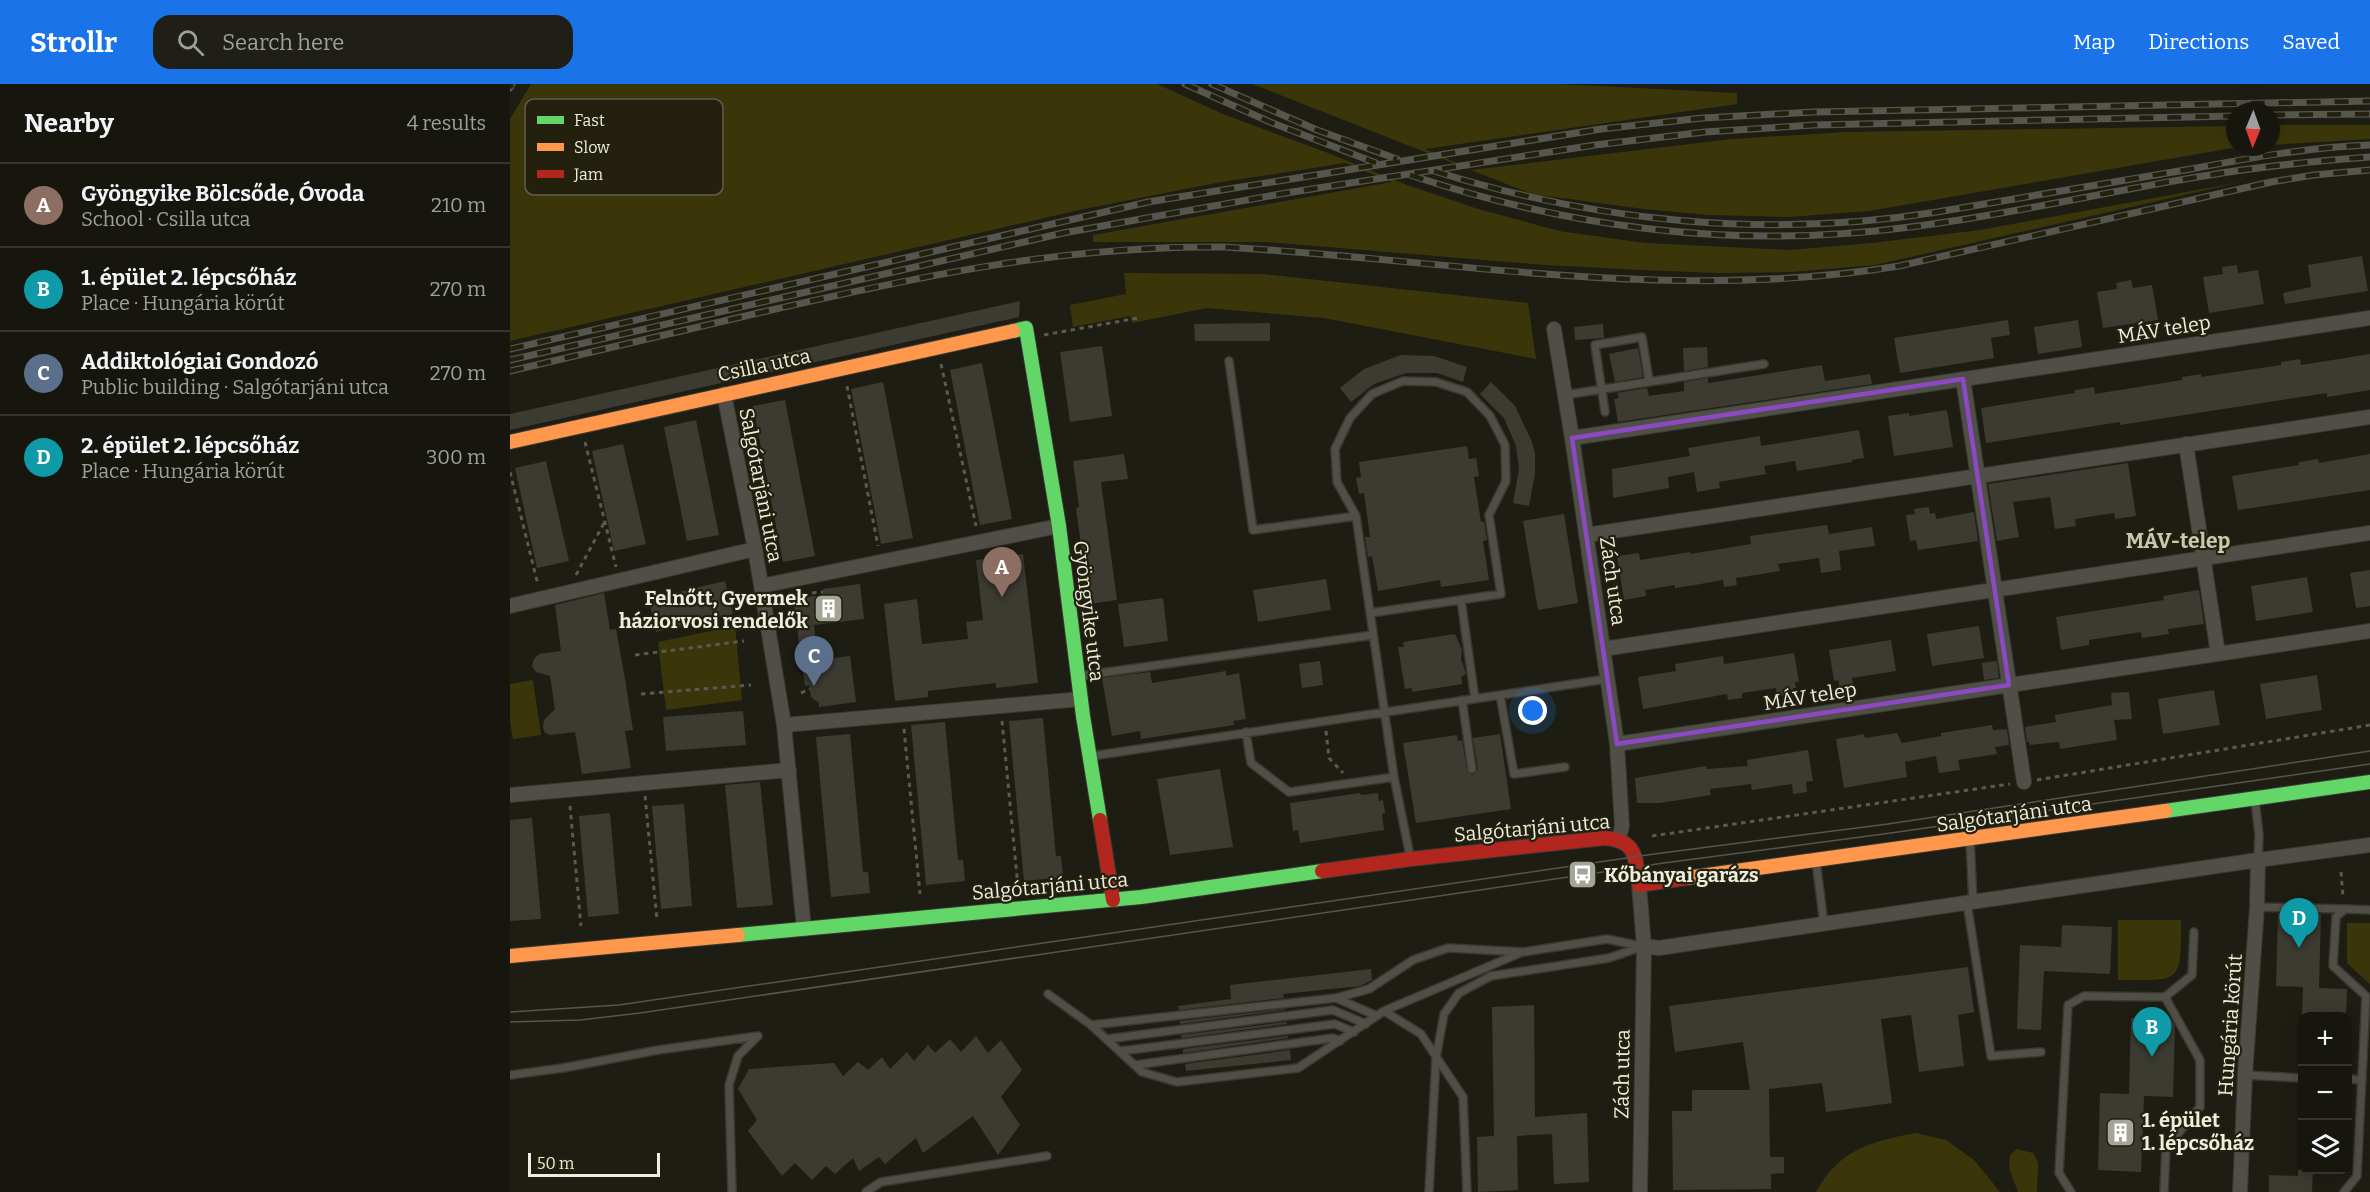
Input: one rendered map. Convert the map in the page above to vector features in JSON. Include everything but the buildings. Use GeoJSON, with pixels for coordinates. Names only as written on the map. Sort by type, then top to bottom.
{"type":"FeatureCollection","features":[{"type":"Feature","properties":{"kind":"street","name":"MÁV telep"},"geometry":{"type":"LineString","coordinates":[[1572,438],[2370,318]]}},
{"type":"Feature","properties":{"kind":"street","name":"Csilla utca"},"geometry":{"type":"LineString","coordinates":[[510,442],[1026,328]]}},
{"type":"Feature","properties":{"kind":"street","name":"Gyöngyike utca"},"geometry":{"type":"LineString","coordinates":[[1026,328],[1059,526],[1089,756],[1113,900]]}},
{"type":"Feature","properties":{"kind":"street","name":"Zách utca"},"geometry":{"type":"LineString","coordinates":[[1554,329],[1617,744],[1622,826],[1619,838]]}},
{"type":"Feature","properties":{"kind":"street"},"geometry":{"type":"LineString","coordinates":[[1963,379],[2024,782]]}},
{"type":"Feature","properties":{"kind":"street","name":"Salgótarjáni utca"},"geometry":{"type":"LineString","coordinates":[[724,394],[755,549],[784,725],[804,929]]}},
{"type":"Feature","properties":{"kind":"street"},"geometry":{"type":"LineString","coordinates":[[1586,535],[2370,417]]}},
{"type":"Feature","properties":{"kind":"street"},"geometry":{"type":"LineString","coordinates":[[2186,444],[2218,654]]}},
{"type":"Feature","properties":{"kind":"street"},"geometry":{"type":"LineString","coordinates":[[761,586],[1059,526]]}},
{"type":"Feature","properties":{"kind":"street"},"geometry":{"type":"LineString","coordinates":[[1603,649],[2370,533]]}},
{"type":"Feature","properties":{"kind":"street"},"geometry":{"type":"LineString","coordinates":[[510,606],[755,549]]}},
{"type":"Feature","properties":{"kind":"street","name":"MÁV telep"},"geometry":{"type":"LineString","coordinates":[[1617,744],[2370,631]]}},
{"type":"Feature","properties":{"kind":"street"},"geometry":{"type":"LineString","coordinates":[[784,725],[1081,699]]}},
{"type":"Feature","properties":{"kind":"street"},"geometry":{"type":"LineString","coordinates":[[510,795],[789,770]]}},
{"type":"Feature","properties":{"kind":"street","name":"Salgótarjáni utca"},"geometry":{"type":"LineString","coordinates":[[510,956],[1113,900],[1410,859],[1619,838],[1626,841],[1633,852],[1639,885],[2370,782]]}},
{"type":"Feature","properties":{"kind":"street"},"geometry":{"type":"LineString","coordinates":[[1644,946],[1659,948],[2370,845]]}},
{"type":"Feature","properties":{"kind":"street","name":"Hungária körút"},"geometry":{"type":"LineString","coordinates":[[2240,1192],[2258,860]]}},
{"type":"Feature","properties":{"kind":"street","name":"Zách utca"},"geometry":{"type":"LineString","coordinates":[[1639,885],[1644,946],[1641,1192]]}},
{"type":"Feature","properties":{"kind":"lane"},"geometry":{"type":"LineString","coordinates":[[1605,412],[1595,345],[1642,338],[1649,381]]}},
{"type":"Feature","properties":{"kind":"lane"},"geometry":{"type":"LineString","coordinates":[[1229,361],[1254,530],[1356,516]]}},
{"type":"Feature","properties":{"kind":"lane"},"geometry":{"type":"LineString","coordinates":[[1565,395],[1764,364]]}},
{"type":"Feature","properties":{"kind":"lane"},"geometry":{"type":"LineString","coordinates":[[1370,613],[1501,594],[1489,515],[1506,481],[1504,445],[1490,416],[1467,392],[1436,382],[1403,381],[1372,394],[1350,418],[1335,449],[1337,482],[1356,516],[1384,712],[1394,777],[1410,859]]}},
{"type":"Feature","properties":{"kind":"lane"},"geometry":{"type":"LineString","coordinates":[[1461,600],[1475,699]]}},
{"type":"Feature","properties":{"kind":"lane"},"geometry":{"type":"LineString","coordinates":[[1078,676],[1373,635]]}},
{"type":"Feature","properties":{"kind":"lane"},"geometry":{"type":"LineString","coordinates":[[1089,756],[1607,679]]}},
{"type":"Feature","properties":{"kind":"lane"},"geometry":{"type":"LineString","coordinates":[[1500,695],[1514,774],[1565,767]]}},
{"type":"Feature","properties":{"kind":"lane"},"geometry":{"type":"LineString","coordinates":[[1462,700],[1472,769]]}},
{"type":"Feature","properties":{"kind":"lane"},"geometry":{"type":"LineString","coordinates":[[1246,732],[1251,763],[1289,792],[1394,777]]}},
{"type":"Feature","properties":{"kind":"lane"},"geometry":{"type":"LineString","coordinates":[[2255,800],[2259,836],[2258,860]]}},
{"type":"Feature","properties":{"kind":"lane"},"geometry":{"type":"LineString","coordinates":[[1970,840],[1970,902],[1991,1056],[2040,1052]]}},
{"type":"Feature","properties":{"kind":"lane"},"geometry":{"type":"LineString","coordinates":[[1816,861],[1824,924]]}},
{"type":"Feature","properties":{"kind":"lane"},"geometry":{"type":"LineString","coordinates":[[2257,907],[2370,910]]}},
{"type":"Feature","properties":{"kind":"lane"},"geometry":{"type":"LineString","coordinates":[[2344,1192],[2357,1176],[2366,996],[2333,966],[2336,917],[2345,909]]}},
{"type":"Feature","properties":{"kind":"lane"},"geometry":{"type":"LineString","coordinates":[[2072,1192],[2059,1173],[2068,1005],[2084,996],[2165,997],[2192,975],[2194,932]]}},
{"type":"Feature","properties":{"kind":"lane"},"geometry":{"type":"LineString","coordinates":[[1091,1025],[1336,998],[1369,989],[1413,960],[1448,948],[1523,952],[1607,939],[1644,946]]}},
{"type":"Feature","properties":{"kind":"lane"},"geometry":{"type":"LineString","coordinates":[[1429,1192],[1436,1058],[1444,1014],[1459,993],[1491,976],[1609,958],[1644,946]]}},
{"type":"Feature","properties":{"kind":"lane"},"geometry":{"type":"LineString","coordinates":[[1048,994],[1091,1025],[1142,1072],[1178,1082],[1298,1068],[1384,1011],[1523,952]]}},
{"type":"Feature","properties":{"kind":"lane"},"geometry":{"type":"LineString","coordinates":[[2163,1192],[2166,1148],[2200,1107],[2200,1060],[2165,997]]}},
{"type":"Feature","properties":{"kind":"lane"},"geometry":{"type":"LineString","coordinates":[[1336,998],[1377,1016]]}},
{"type":"Feature","properties":{"kind":"lane"},"geometry":{"type":"LineString","coordinates":[[1107,1039],[1333,1010],[1366,1024]]}},
{"type":"Feature","properties":{"kind":"lane"},"geometry":{"type":"LineString","coordinates":[[1384,1011],[1421,1034],[1463,1096],[1467,1192]]}},
{"type":"Feature","properties":{"kind":"lane"},"geometry":{"type":"LineString","coordinates":[[1121,1051],[1335,1024],[1354,1032]]}},
{"type":"Feature","properties":{"kind":"lane"},"geometry":{"type":"LineString","coordinates":[[510,1075],[758,1036],[738,1056],[729,1085],[732,1192]]}},
{"type":"Feature","properties":{"kind":"lane"},"geometry":{"type":"LineString","coordinates":[[1135,1065],[1333,1038],[1340,1041]]}},
{"type":"Feature","properties":{"kind":"lane"},"geometry":{"type":"LineString","coordinates":[[2245,1075],[2298,1078]]}},
{"type":"Feature","properties":{"kind":"lane"},"geometry":{"type":"LineString","coordinates":[[2352,1079],[2362,1080]]}},
{"type":"Feature","properties":{"kind":"lane"},"geometry":{"type":"LineString","coordinates":[[866,1192],[881,1182],[1047,1156]]}},
{"type":"Feature","properties":{"kind":"path"},"geometry":{"type":"LineString","coordinates":[[1042,336],[1138,318]]}},
{"type":"Feature","properties":{"kind":"path"},"geometry":{"type":"LineString","coordinates":[[940,356],[976,526]]}},
{"type":"Feature","properties":{"kind":"path"},"geometry":{"type":"LineString","coordinates":[[845,376],[878,546]]}},
{"type":"Feature","properties":{"kind":"path"},"geometry":{"type":"LineString","coordinates":[[583,434],[620,580]]}},
{"type":"Feature","properties":{"kind":"path"},"geometry":{"type":"LineString","coordinates":[[510,472],[540,592]]}},
{"type":"Feature","properties":{"kind":"path"},"geometry":{"type":"LineString","coordinates":[[575,576],[605,521]]}},
{"type":"Feature","properties":{"kind":"path"},"geometry":{"type":"LineString","coordinates":[[635,655],[744,641]]}},
{"type":"Feature","properties":{"kind":"path"},"geometry":{"type":"LineString","coordinates":[[641,694],[752,685]]}},
{"type":"Feature","properties":{"kind":"path"},"geometry":{"type":"LineString","coordinates":[[801,693],[810,689]]}},
{"type":"Feature","properties":{"kind":"path"},"geometry":{"type":"LineString","coordinates":[[1001,712],[1018,887]]}},
{"type":"Feature","properties":{"kind":"path"},"geometry":{"type":"LineString","coordinates":[[1324,721],[1329,758],[1342,771],[1344,784]]}},
{"type":"Feature","properties":{"kind":"path"},"geometry":{"type":"LineString","coordinates":[[903,722],[920,894]]}},
{"type":"Feature","properties":{"kind":"path"},"geometry":{"type":"LineString","coordinates":[[644,793],[657,920]]}},
{"type":"Feature","properties":{"kind":"path"},"geometry":{"type":"LineString","coordinates":[[569,799],[581,926]]}},
{"type":"Feature","properties":{"kind":"path"},"geometry":{"type":"LineString","coordinates":[[2341,872],[2345,909]]}},
{"type":"Feature","properties":{"kind":"highlighted area"},"geometry":{"type":"Polygon","coordinates":[[[1963,379],[2009,685],[1617,744],[1572,438],[1963,379]]]}},
{"type":"Feature","properties":{"kind":"shaded area"},"geometry":{"type":"Polygon","coordinates":[[[531,84],[1157,84],[1223,114],[1407,185],[1475,208],[1559,231],[1645,243],[1790,250],[1980,230],[2241,182],[1875,265],[1791,272],[1717,273],[1545,265],[1266,242],[1093,242],[1093,235],[1392,182],[1345,163],[1216,183],[1079,210],[510,341],[510,119],[531,84]]]}},
{"type":"Feature","properties":{"kind":"shaded area"},"geometry":{"type":"Polygon","coordinates":[[[1252,84],[1558,84],[1737,93],[1737,104],[1425,149],[1472,170],[1732,139],[1846,132],[2226,126],[2226,149],[1869,211],[1789,217],[1708,215],[1532,194],[1252,84]]]}},
{"type":"Feature","properties":{"kind":"shaded area"},"geometry":{"type":"Polygon","coordinates":[[[2280,125],[2370,125],[2370,139],[2280,144],[2280,125]]]}},
{"type":"Feature","properties":{"kind":"shaded area"},"geometry":{"type":"Polygon","coordinates":[[[1124,273],[1263,274],[1528,303],[1536,359],[1324,318],[1207,308],[1132,323],[1130,316],[1073,327],[1070,305],[1126,294],[1124,273]]]}},
{"type":"Feature","properties":{"kind":"shaded area"},"geometry":{"type":"Polygon","coordinates":[[[735,626],[742,700],[666,710],[658,642],[735,626]]]}},
{"type":"Feature","properties":{"kind":"shaded area"},"geometry":{"type":"Polygon","coordinates":[[[533,680],[541,735],[513,739],[510,721],[510,684],[533,680]]]}},
{"type":"Feature","properties":{"kind":"shaded area"},"geometry":{"type":"Polygon","coordinates":[[[2118,920],[2181,920],[2180,956],[2174,974],[2155,980],[2118,980],[2118,920]]]}},
{"type":"Feature","properties":{"kind":"shaded area"},"geometry":{"type":"Polygon","coordinates":[[[2347,923],[2370,923],[2370,984],[2347,963],[2347,923]]]}},
{"type":"Feature","properties":{"kind":"shaded area"},"geometry":{"type":"Polygon","coordinates":[[[1915,1133],[1946,1140],[1974,1160],[2000,1192],[1816,1192],[1825,1177],[1846,1157],[1870,1144],[1915,1133]]]}},
{"type":"Feature","properties":{"kind":"shaded area"},"geometry":{"type":"Polygon","coordinates":[[[2017,1149],[2033,1153],[2038,1163],[2037,1192],[2018,1192],[2009,1168],[2010,1155],[2017,1149]]]}},
{"type":"Feature","properties":{"kind":"tram line"},"geometry":{"type":"LineString","coordinates":[[510,1012],[619,1005],[1654,854],[1888,824],[2370,751]]}},
{"type":"Feature","properties":{"kind":"tram line"},"geometry":{"type":"LineString","coordinates":[[510,1022],[580,1020],[640,1013],[1664,863],[1891,833],[2370,764]]}},
{"type":"Feature","properties":{"kind":"railway"},"geometry":{"type":"LineString","coordinates":[[510,88],[512,84]]}},
{"type":"Feature","properties":{"kind":"railway"},"geometry":{"type":"LineString","coordinates":[[1185,84],[1270,122],[1376,163]]}},
{"type":"Feature","properties":{"kind":"railway"},"geometry":{"type":"LineString","coordinates":[[1212,84],[1317,130],[1397,159]]}},
{"type":"Feature","properties":{"kind":"railway"},"geometry":{"type":"LineString","coordinates":[[510,349],[1148,202],[1601,129],[1703,118],[1814,112],[2370,101]]}},
{"type":"Feature","properties":{"kind":"railway"},"geometry":{"type":"LineString","coordinates":[[2280,115],[2370,114]]}},
{"type":"Feature","properties":{"kind":"railway"},"geometry":{"type":"LineString","coordinates":[[510,360],[1063,233],[1286,193],[1595,145],[1705,132],[1814,125],[2226,116]]}},
{"type":"Feature","properties":{"kind":"railway"},"geometry":{"type":"LineString","coordinates":[[1434,171],[1495,189],[1620,214],[1683,221],[1810,224],[1874,220],[1937,212],[2280,154],[2370,145]]}},
{"type":"Feature","properties":{"kind":"railway"},"geometry":{"type":"LineString","coordinates":[[1410,175],[1530,209],[1592,221],[1653,229],[1777,236],[1839,234],[1941,223],[2171,181],[2290,164],[2370,157]]}},
{"type":"Feature","properties":{"kind":"railway"},"geometry":{"type":"LineString","coordinates":[[510,371],[881,286],[1051,257],[1108,251],[1225,247],[1646,280],[1730,280],[1815,276],[1899,266],[2271,182],[2370,170]]}},
{"type":"Feature","properties":{"kind":"traffic: fast"},"geometry":{"type":"LineString","coordinates":[[1013,331],[1026,328],[1059,526],[1083,716],[1100,820]]}},
{"type":"Feature","properties":{"kind":"traffic: fast"},"geometry":{"type":"LineString","coordinates":[[2165,811],[2370,782]]}},
{"type":"Feature","properties":{"kind":"traffic: fast"},"geometry":{"type":"LineString","coordinates":[[738,935],[1141,897],[1322,871]]}},
{"type":"Feature","properties":{"kind":"traffic: slow"},"geometry":{"type":"LineString","coordinates":[[510,442],[1013,331]]}},
{"type":"Feature","properties":{"kind":"traffic: slow"},"geometry":{"type":"LineString","coordinates":[[1686,878],[2165,811]]}},
{"type":"Feature","properties":{"kind":"traffic: slow"},"geometry":{"type":"LineString","coordinates":[[510,956],[738,935]]}},
{"type":"Feature","properties":{"kind":"traffic: jam"},"geometry":{"type":"LineString","coordinates":[[1100,820],[1113,900]]}},
{"type":"Feature","properties":{"kind":"traffic: jam"},"geometry":{"type":"LineString","coordinates":[[1322,871],[1605,838],[1624,843],[1633,852],[1639,885],[1686,878]]}},
{"type":"Feature","properties":{"kind":"place","name":"Gyöngyike Bölcsőde, Óvoda"},"geometry":{"type":"Point","coordinates":[1002,597]}},
{"type":"Feature","properties":{"kind":"place","name":"Felnőtt, Gyermek háziorvosi rendelők"},"geometry":{"type":"Point","coordinates":[829,609]}},
{"type":"Feature","properties":{"kind":"place","name":"Addiktológiai Gondozó"},"geometry":{"type":"Point","coordinates":[814,686]}},
{"type":"Feature","properties":{"kind":"place","name":"Kőbányai garázs"},"geometry":{"type":"Point","coordinates":[1583,875]}},
{"type":"Feature","properties":{"kind":"place","name":"2. épület 2. lépcsőház"},"geometry":{"type":"Point","coordinates":[2299,948]}},
{"type":"Feature","properties":{"kind":"place","name":"1. épület 2. lépcsőház"},"geometry":{"type":"Point","coordinates":[2152,1057]}},
{"type":"Feature","properties":{"kind":"place","name":"1. épület 1. lépcsőház"},"geometry":{"type":"Point","coordinates":[2121,1132]}},
{"type":"Feature","properties":{"kind":"district","name":"MÁV-telep"},"geometry":{"type":"Point","coordinates":[2178,541]}}]}
